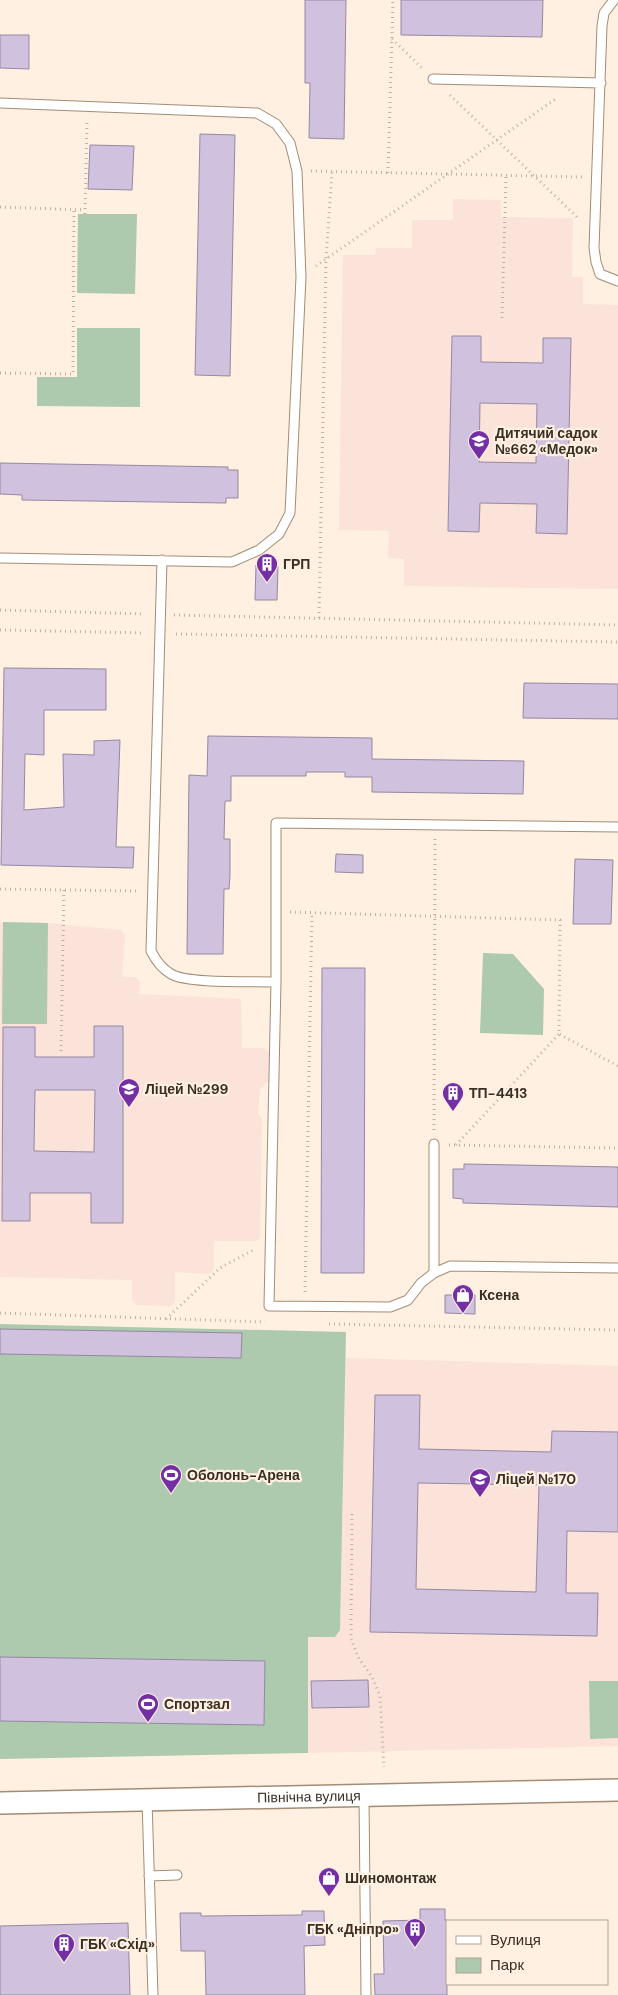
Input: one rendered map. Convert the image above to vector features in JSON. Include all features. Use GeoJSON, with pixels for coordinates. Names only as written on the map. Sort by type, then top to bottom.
{"type":"FeatureCollection","features":[{"type":"Feature","properties":{"kind":"street","name":"Північна вулиця"},"geometry":{"type":"LineString","coordinates":[[0,1804],[618,1790]]}},
{"type":"Feature","properties":{"kind":"lane"},"geometry":{"type":"LineString","coordinates":[[614,0],[604,13],[595,235],[596,262],[600,274],[618,281]]}},
{"type":"Feature","properties":{"kind":"lane"},"geometry":{"type":"LineString","coordinates":[[433,79],[601,83]]}},
{"type":"Feature","properties":{"kind":"lane"},"geometry":{"type":"LineString","coordinates":[[0,103],[257,113],[276,124],[290,143],[297,171],[301,277],[290,513],[279,534],[259,550],[232,562],[0,558]]}},
{"type":"Feature","properties":{"kind":"lane"},"geometry":{"type":"LineString","coordinates":[[162,560],[151,951],[158,964],[172,975],[187,980],[276,982]]}},
{"type":"Feature","properties":{"kind":"lane"},"geometry":{"type":"LineString","coordinates":[[618,827],[435,826],[276,822],[276,982],[269,1306],[390,1308],[408,1300],[421,1284],[434,1273],[450,1266],[618,1268]]}},
{"type":"Feature","properties":{"kind":"lane"},"geometry":{"type":"LineString","coordinates":[[434,1144],[434,1273]]}},
{"type":"Feature","properties":{"kind":"lane"},"geometry":{"type":"LineString","coordinates":[[364,1795],[366,1995]]}},
{"type":"Feature","properties":{"kind":"lane"},"geometry":{"type":"LineString","coordinates":[[147,1800],[153,1995]]}},
{"type":"Feature","properties":{"kind":"lane"},"geometry":{"type":"LineString","coordinates":[[355,1874],[365,1874]]}},
{"type":"Feature","properties":{"kind":"lane"},"geometry":{"type":"LineString","coordinates":[[150,1876],[177,1876]]}},
{"type":"Feature","properties":{"kind":"path"},"geometry":{"type":"LineString","coordinates":[[388,173],[392,0]]}},
{"type":"Feature","properties":{"kind":"path"},"geometry":{"type":"LineString","coordinates":[[392,39],[595,235]]}},
{"type":"Feature","properties":{"kind":"path"},"geometry":{"type":"LineString","coordinates":[[301,277],[578,83]]}},
{"type":"Feature","properties":{"kind":"path"},"geometry":{"type":"LineString","coordinates":[[0,207],[74,209],[85,212],[87,106]]}},
{"type":"Feature","properties":{"kind":"path"},"geometry":{"type":"LineString","coordinates":[[297,171],[598,177]]}},
{"type":"Feature","properties":{"kind":"path"},"geometry":{"type":"LineString","coordinates":[[319,618],[326,259],[332,172]]}},
{"type":"Feature","properties":{"kind":"path"},"geometry":{"type":"LineString","coordinates":[[502,318],[506,176]]}},
{"type":"Feature","properties":{"kind":"path"},"geometry":{"type":"LineString","coordinates":[[0,373],[72,374],[74,209]]}},
{"type":"Feature","properties":{"kind":"path"},"geometry":{"type":"LineString","coordinates":[[0,610],[618,625]]}},
{"type":"Feature","properties":{"kind":"path"},"geometry":{"type":"LineString","coordinates":[[0,630],[618,642]]}},
{"type":"Feature","properties":{"kind":"path"},"geometry":{"type":"LineString","coordinates":[[435,826],[434,1144],[618,1148]]}},
{"type":"Feature","properties":{"kind":"path"},"geometry":{"type":"LineString","coordinates":[[0,889],[153,891]]}},
{"type":"Feature","properties":{"kind":"path"},"geometry":{"type":"LineString","coordinates":[[61,1051],[64,890]]}},
{"type":"Feature","properties":{"kind":"path"},"geometry":{"type":"LineString","coordinates":[[276,912],[560,920],[558,1034],[456,1145]]}},
{"type":"Feature","properties":{"kind":"path"},"geometry":{"type":"LineString","coordinates":[[304,1306],[312,913]]}},
{"type":"Feature","properties":{"kind":"path"},"geometry":{"type":"LineString","coordinates":[[558,1034],[618,1066]]}},
{"type":"Feature","properties":{"kind":"path"},"geometry":{"type":"LineString","coordinates":[[165,1319],[220,1268],[271,1240]]}},
{"type":"Feature","properties":{"kind":"path"},"geometry":{"type":"LineString","coordinates":[[352,1514],[351,1638],[358,1657],[372,1677],[380,1696],[384,1767]]}},
{"type":"Feature","properties":{"kind":"shaded area","name":"Дитячий садок №662 «Медок»"},"geometry":{"type":"Polygon","coordinates":[[[453,199],[501,200],[501,217],[573,218],[572,277],[583,277],[583,304],[618,305],[618,589],[404,586],[404,559],[388,558],[389,531],[339,530],[343,255],[375,255],[376,248],[412,248],[412,220],[453,220],[453,199]]]}},
{"type":"Feature","properties":{"kind":"shaded area","name":"Ліцей №299"},"geometry":{"type":"Polygon","coordinates":[[[0,922],[48,923],[121,930],[125,935],[122,977],[135,977],[140,981],[139,994],[241,999],[242,1048],[262,1048],[269,1052],[268,1081],[260,1089],[258,1114],[262,1119],[260,1238],[256,1241],[214,1241],[214,1269],[210,1274],[175,1272],[175,1302],[171,1306],[136,1305],[132,1300],[132,1280],[0,1277],[0,922]]]}},
{"type":"Feature","properties":{"kind":"shaded area","name":"Ліцей №170"},"geometry":{"type":"Polygon","coordinates":[[[346,1358],[618,1366],[618,1746],[308,1753],[308,1637],[335,1637],[340,1630],[346,1358]]]}},
{"type":"Feature","properties":{"kind":"green space"},"geometry":{"type":"Polygon","coordinates":[[[78,214],[137,214],[135,294],[77,293],[78,214]]]}},
{"type":"Feature","properties":{"kind":"green space"},"geometry":{"type":"Polygon","coordinates":[[[77,328],[140,328],[140,407],[37,406],[37,377],[77,377],[77,328]]]}},
{"type":"Feature","properties":{"kind":"green space"},"geometry":{"type":"Polygon","coordinates":[[[3,922],[48,923],[47,1024],[2,1024],[3,922]]]}},
{"type":"Feature","properties":{"kind":"green space"},"geometry":{"type":"Polygon","coordinates":[[[483,953],[513,954],[544,989],[543,1035],[480,1033],[483,953]]]}},
{"type":"Feature","properties":{"kind":"green space","name":"Оболонь-Арена"},"geometry":{"type":"Polygon","coordinates":[[[0,1324],[346,1332],[340,1630],[335,1637],[308,1637],[308,1753],[0,1759],[0,1324]]]}},
{"type":"Feature","properties":{"kind":"green space"},"geometry":{"type":"Polygon","coordinates":[[[589,1681],[618,1681],[618,1738],[590,1739],[589,1681]]]}},
{"type":"Feature","properties":{"kind":"building"},"geometry":{"type":"Polygon","coordinates":[[[305,0],[346,0],[344,139],[309,138],[310,83],[305,83],[305,0]]]}},
{"type":"Feature","properties":{"kind":"building"},"geometry":{"type":"Polygon","coordinates":[[[401,0],[543,0],[542,37],[401,35],[401,0]]]}},
{"type":"Feature","properties":{"kind":"building"},"geometry":{"type":"Polygon","coordinates":[[[0,35],[29,35],[29,69],[0,68],[0,35]]]}},
{"type":"Feature","properties":{"kind":"building"},"geometry":{"type":"Polygon","coordinates":[[[200,134],[235,135],[230,376],[195,375],[200,134]]]}},
{"type":"Feature","properties":{"kind":"building"},"geometry":{"type":"Polygon","coordinates":[[[90,145],[134,146],[132,190],[88,189],[90,145]]]}},
{"type":"Feature","properties":{"kind":"building"},"geometry":{"type":"Polygon","coordinates":[[[452,336],[481,336],[481,362],[543,363],[543,338],[571,338],[567,534],[536,533],[537,504],[480,503],[479,532],[448,531],[452,336]],[[480,403],[479,462],[536,463],[537,404],[480,403]]]}},
{"type":"Feature","properties":{"kind":"building"},"geometry":{"type":"Polygon","coordinates":[[[0,463],[228,467],[228,470],[238,470],[238,498],[226,498],[226,503],[22,500],[22,495],[0,494],[0,463]]]}},
{"type":"Feature","properties":{"kind":"building","name":"ГРП"},"geometry":{"type":"Polygon","coordinates":[[[256,565],[278,566],[277,600],[255,600],[256,565]]]}},
{"type":"Feature","properties":{"kind":"building"},"geometry":{"type":"Polygon","coordinates":[[[4,668],[106,669],[106,710],[44,710],[44,755],[25,754],[24,810],[64,807],[63,754],[94,755],[94,741],[120,740],[116,847],[134,847],[133,868],[1,865],[4,668]]]}},
{"type":"Feature","properties":{"kind":"building"},"geometry":{"type":"Polygon","coordinates":[[[524,683],[618,684],[618,719],[523,718],[524,683]]]}},
{"type":"Feature","properties":{"kind":"building"},"geometry":{"type":"Polygon","coordinates":[[[208,736],[372,738],[372,759],[524,761],[523,794],[372,792],[372,777],[345,777],[345,772],[306,772],[306,776],[231,776],[231,801],[225,801],[224,839],[230,839],[230,876],[229,889],[224,889],[223,954],[187,954],[189,775],[207,776],[208,736]]]}},
{"type":"Feature","properties":{"kind":"building"},"geometry":{"type":"Polygon","coordinates":[[[336,854],[363,855],[363,873],[335,872],[336,854]]]}},
{"type":"Feature","properties":{"kind":"building"},"geometry":{"type":"Polygon","coordinates":[[[575,859],[613,860],[611,924],[573,924],[575,859]]]}},
{"type":"Feature","properties":{"kind":"building"},"geometry":{"type":"Polygon","coordinates":[[[322,968],[365,968],[364,1273],[321,1273],[322,968]]]}},
{"type":"Feature","properties":{"kind":"building"},"geometry":{"type":"Polygon","coordinates":[[[94,1026],[123,1026],[123,1223],[91,1223],[91,1193],[30,1193],[30,1221],[2,1221],[3,1027],[35,1027],[35,1057],[94,1057],[94,1026]],[[35,1090],[34,1151],[94,1152],[95,1090],[35,1090]]]}},
{"type":"Feature","properties":{"kind":"building"},"geometry":{"type":"Polygon","coordinates":[[[464,1164],[618,1167],[618,1207],[463,1203],[463,1199],[453,1198],[453,1169],[464,1169],[464,1164]]]}},
{"type":"Feature","properties":{"kind":"building"},"geometry":{"type":"Polygon","coordinates":[[[445,1295],[475,1295],[475,1314],[445,1313],[445,1295]]]}},
{"type":"Feature","properties":{"kind":"building"},"geometry":{"type":"Polygon","coordinates":[[[0,1329],[242,1333],[241,1358],[0,1354],[0,1329]]]}},
{"type":"Feature","properties":{"kind":"building"},"geometry":{"type":"Polygon","coordinates":[[[375,1395],[420,1395],[419,1449],[551,1452],[552,1431],[618,1432],[618,1532],[567,1531],[566,1593],[598,1593],[597,1636],[370,1632],[375,1395]],[[418,1483],[416,1589],[536,1592],[539,1485],[418,1483]]]}},
{"type":"Feature","properties":{"kind":"building"},"geometry":{"type":"Polygon","coordinates":[[[0,1657],[265,1661],[264,1725],[0,1721],[0,1657]]]}},
{"type":"Feature","properties":{"kind":"building"},"geometry":{"type":"Polygon","coordinates":[[[368,1680],[369,1707],[312,1708],[311,1681],[368,1680]]]}},
{"type":"Feature","properties":{"kind":"building","name":"ГБК «Дніпро»"},"geometry":{"type":"Polygon","coordinates":[[[420,1909],[445,1909],[447,1995],[375,1995],[374,1974],[384,1974],[383,1921],[420,1920],[420,1909]]]}},
{"type":"Feature","properties":{"kind":"building"},"geometry":{"type":"Polygon","coordinates":[[[302,1911],[324,1911],[325,1945],[304,1946],[305,1995],[206,1995],[205,1951],[181,1951],[180,1913],[201,1913],[201,1916],[302,1915],[302,1911]]]}},
{"type":"Feature","properties":{"kind":"building","name":"ГБК «Схід»"},"geometry":{"type":"Polygon","coordinates":[[[128,1923],[130,1995],[0,1995],[0,1926],[128,1923]]]}},
{"type":"Feature","properties":{"kind":"place","name":"Дитячий садок №662 «Медок»"},"geometry":{"type":"Point","coordinates":[479,460]}},
{"type":"Feature","properties":{"kind":"place","name":"ГРП"},"geometry":{"type":"Point","coordinates":[267,583]}},
{"type":"Feature","properties":{"kind":"place","name":"Ліцей №299"},"geometry":{"type":"Point","coordinates":[129,1108]}},
{"type":"Feature","properties":{"kind":"place","name":"ТП-4413"},"geometry":{"type":"Point","coordinates":[453,1112]}},
{"type":"Feature","properties":{"kind":"place","name":"Ксена"},"geometry":{"type":"Point","coordinates":[463,1314]}},
{"type":"Feature","properties":{"kind":"place","name":"Оболонь-Арена"},"geometry":{"type":"Point","coordinates":[171,1494]}},
{"type":"Feature","properties":{"kind":"place","name":"Ліцей №170"},"geometry":{"type":"Point","coordinates":[480,1498]}},
{"type":"Feature","properties":{"kind":"place","name":"Спортзал"},"geometry":{"type":"Point","coordinates":[148,1723]}},
{"type":"Feature","properties":{"kind":"place","name":"Шиномонтаж"},"geometry":{"type":"Point","coordinates":[329,1897]}},
{"type":"Feature","properties":{"kind":"place","name":"ГБК «Дніпро»"},"geometry":{"type":"Point","coordinates":[415,1948]}},
{"type":"Feature","properties":{"kind":"place","name":"ГБК «Схід»"},"geometry":{"type":"Point","coordinates":[64,1963]}}]}
